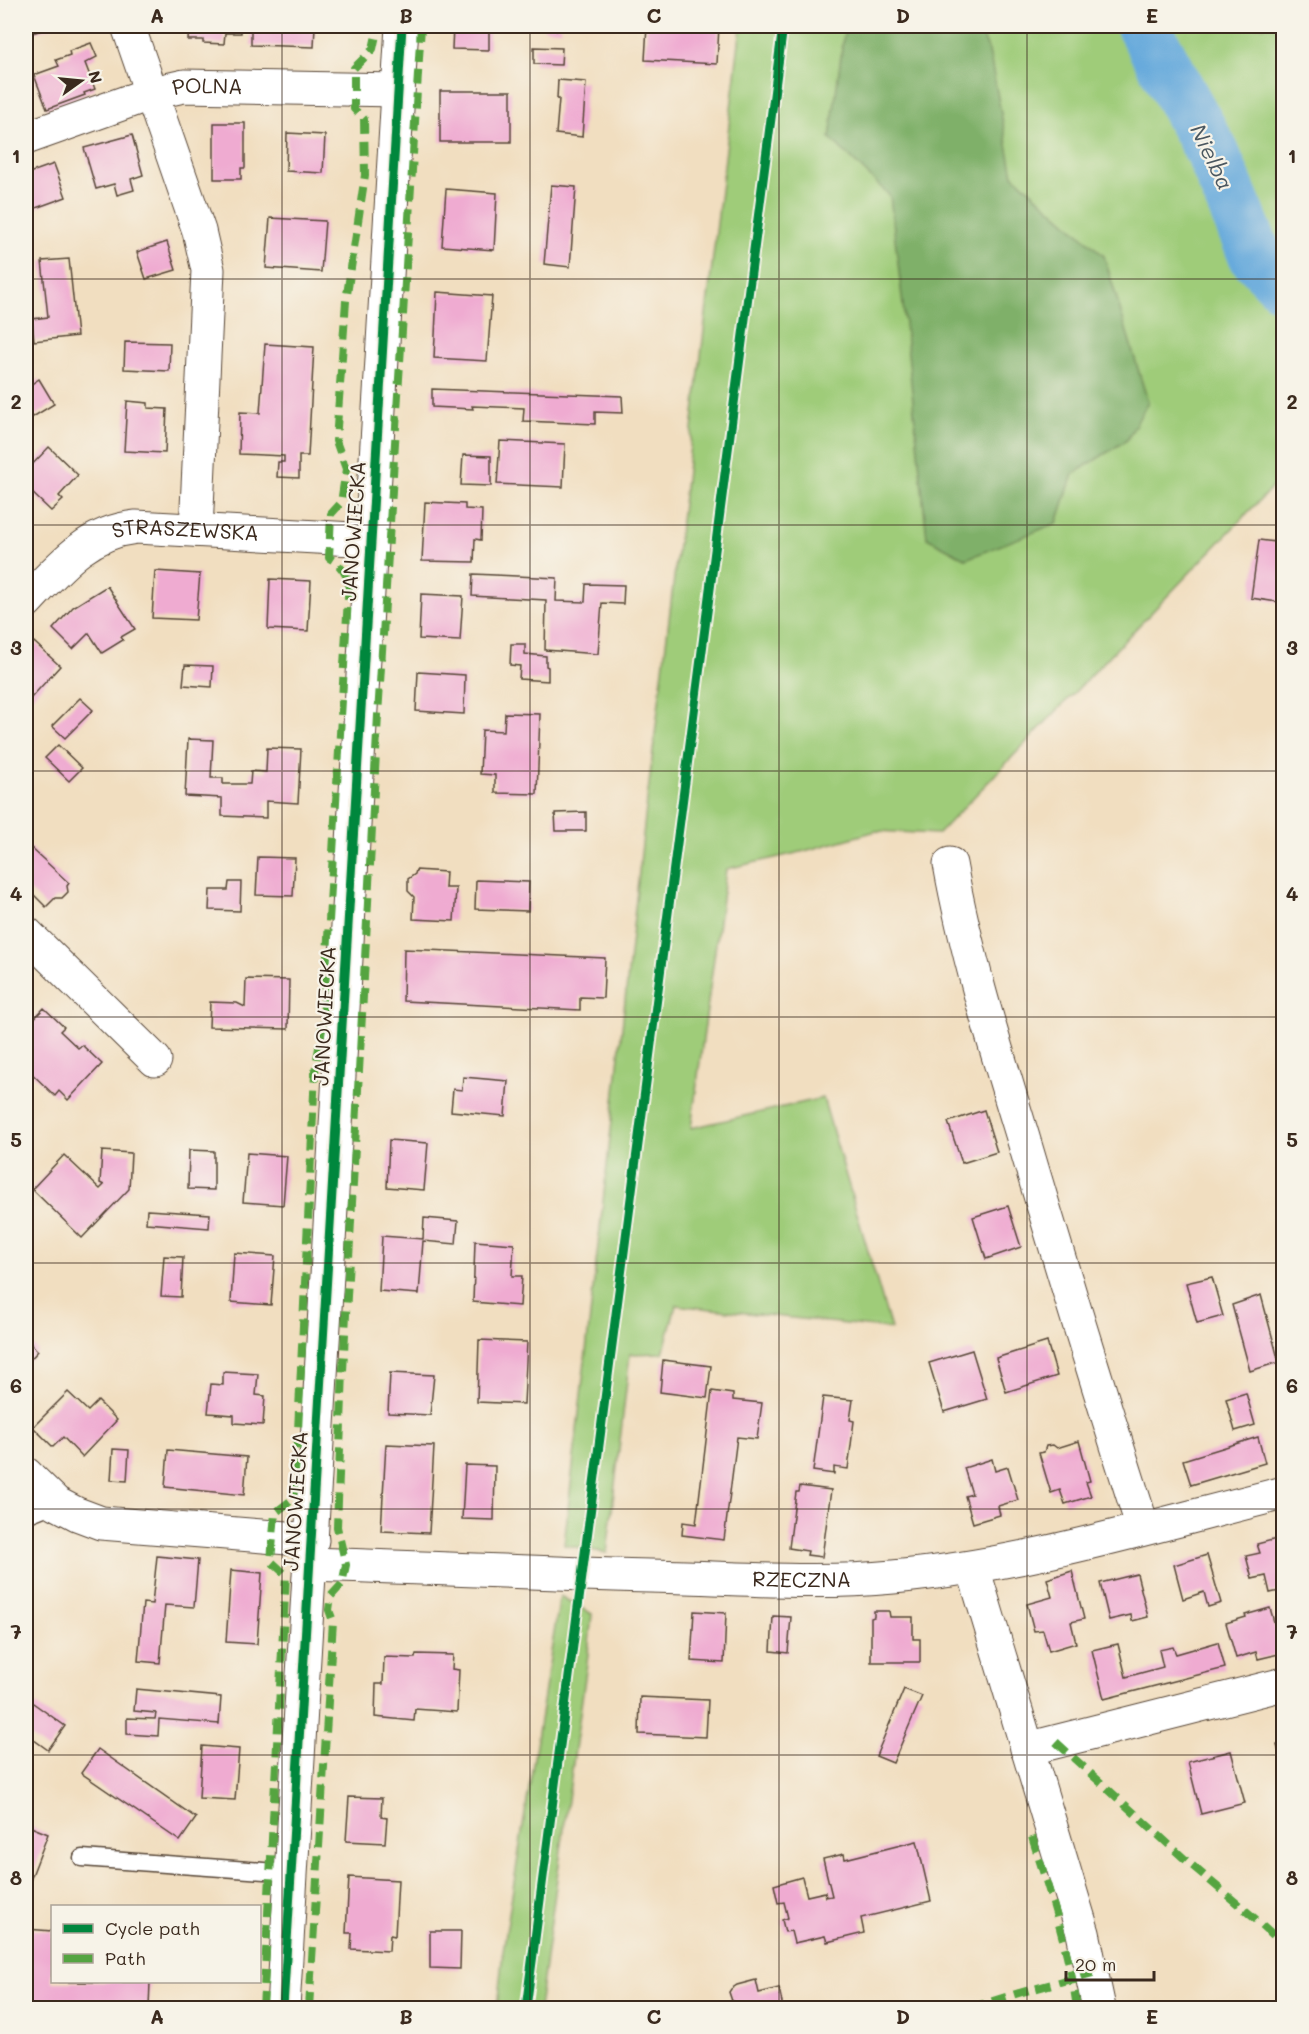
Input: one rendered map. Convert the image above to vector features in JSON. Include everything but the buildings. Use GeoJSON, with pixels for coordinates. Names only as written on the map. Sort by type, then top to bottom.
{"type":"FeatureCollection","features":[{"type":"Feature","properties":{"kind":"street"},"geometry":{"type":"LineString","coordinates":[[128,26],[199,231],[208,270],[196,530]]}},
{"type":"Feature","properties":{"kind":"street","name":"JANOWIECKA"},"geometry":{"type":"LineString","coordinates":[[283,2008],[402,26]]}},
{"type":"Feature","properties":{"kind":"street","name":"POLNA"},"geometry":{"type":"LineString","coordinates":[[26,138],[152,93],[184,86],[398,90]]}},
{"type":"Feature","properties":{"kind":"street","name":"STRASZEWSKA"},"geometry":{"type":"LineString","coordinates":[[26,602],[84,545],[104,534],[123,528],[371,540]]}},
{"type":"Feature","properties":{"kind":"street"},"geometry":{"type":"LineString","coordinates":[[950,864],[960,918],[981,999],[1085,1348],[1143,1528]]}},
{"type":"Feature","properties":{"kind":"street"},"geometry":{"type":"LineString","coordinates":[[26,933],[155,1060]]}},
{"type":"Feature","properties":{"kind":"street","name":"RZECZNA"},"geometry":{"type":"LineString","coordinates":[[26,1474],[56,1503],[101,1523],[311,1552],[607,1575],[850,1580],[973,1568],[1284,1493]]}},
{"type":"Feature","properties":{"kind":"street"},"geometry":{"type":"LineString","coordinates":[[973,1568],[1083,1933],[1100,2008]]}},
{"type":"Feature","properties":{"kind":"street"},"geometry":{"type":"LineString","coordinates":[[1027,1749],[1284,1684]]}},
{"type":"Feature","properties":{"kind":"lane"},"geometry":{"type":"LineString","coordinates":[[26,1515],[56,1503]]}},
{"type":"Feature","properties":{"kind":"lane"},"geometry":{"type":"LineString","coordinates":[[82,1858],[291,1873]]}},
{"type":"Feature","properties":{"kind":"green space"},"geometry":{"type":"Polygon","coordinates":[[[741,26],[1283,26],[1283,476],[938,834],[876,831],[801,852],[726,869],[691,1128],[823,1098],[891,1329],[676,1305],[663,1353],[630,1354],[607,1553],[564,1545],[645,817],[741,26]]]}},
{"type":"Feature","properties":{"kind":"green space"},"geometry":{"type":"Polygon","coordinates":[[[845,26],[978,26],[989,51],[1013,175],[1104,256],[1148,402],[1127,440],[1073,474],[1057,523],[966,559],[927,538],[890,196],[830,138],[845,26]]]}},
{"type":"Feature","properties":{"kind":"green space"},"geometry":{"type":"Polygon","coordinates":[[[560,1596],[592,1614],[539,2008],[497,2008],[503,1951],[560,1596]]]}},
{"type":"Feature","properties":{"kind":"waterway","name":"Nielba"},"geometry":{"type":"LineString","coordinates":[[1143,26],[1213,154],[1255,255],[1284,285]]}},
{"type":"Feature","properties":{"kind":"marked path"},"geometry":{"type":"LineString","coordinates":[[263,2008],[286,1575],[271,1561],[275,1513],[293,1499],[315,1072],[323,1023],[349,581],[336,562],[329,558],[331,514],[341,503],[346,469],[336,441],[346,301],[365,175],[364,119],[354,109],[354,68],[373,49],[378,26]]}},
{"type":"Feature","properties":{"kind":"marked path"},"geometry":{"type":"LineString","coordinates":[[309,2008],[333,1621],[329,1610],[331,1596],[342,1584],[346,1565],[337,1527],[343,1371],[378,715],[421,26]]}},
{"type":"Feature","properties":{"kind":"marked path"},"geometry":{"type":"LineString","coordinates":[[1056,1742],[1188,1862],[1284,1945]]}},
{"type":"Feature","properties":{"kind":"marked path"},"geometry":{"type":"LineString","coordinates":[[1032,1837],[1064,1943],[1077,2008]]}},
{"type":"Feature","properties":{"kind":"marked path"},"geometry":{"type":"LineString","coordinates":[[970,2008],[1093,1973]]}},
{"type":"Feature","properties":{"kind":"cycle path"},"geometry":{"type":"LineString","coordinates":[[283,2008],[402,26]]}},
{"type":"Feature","properties":{"kind":"cycle path"},"geometry":{"type":"LineString","coordinates":[[526,2008],[783,26]]}}]}
